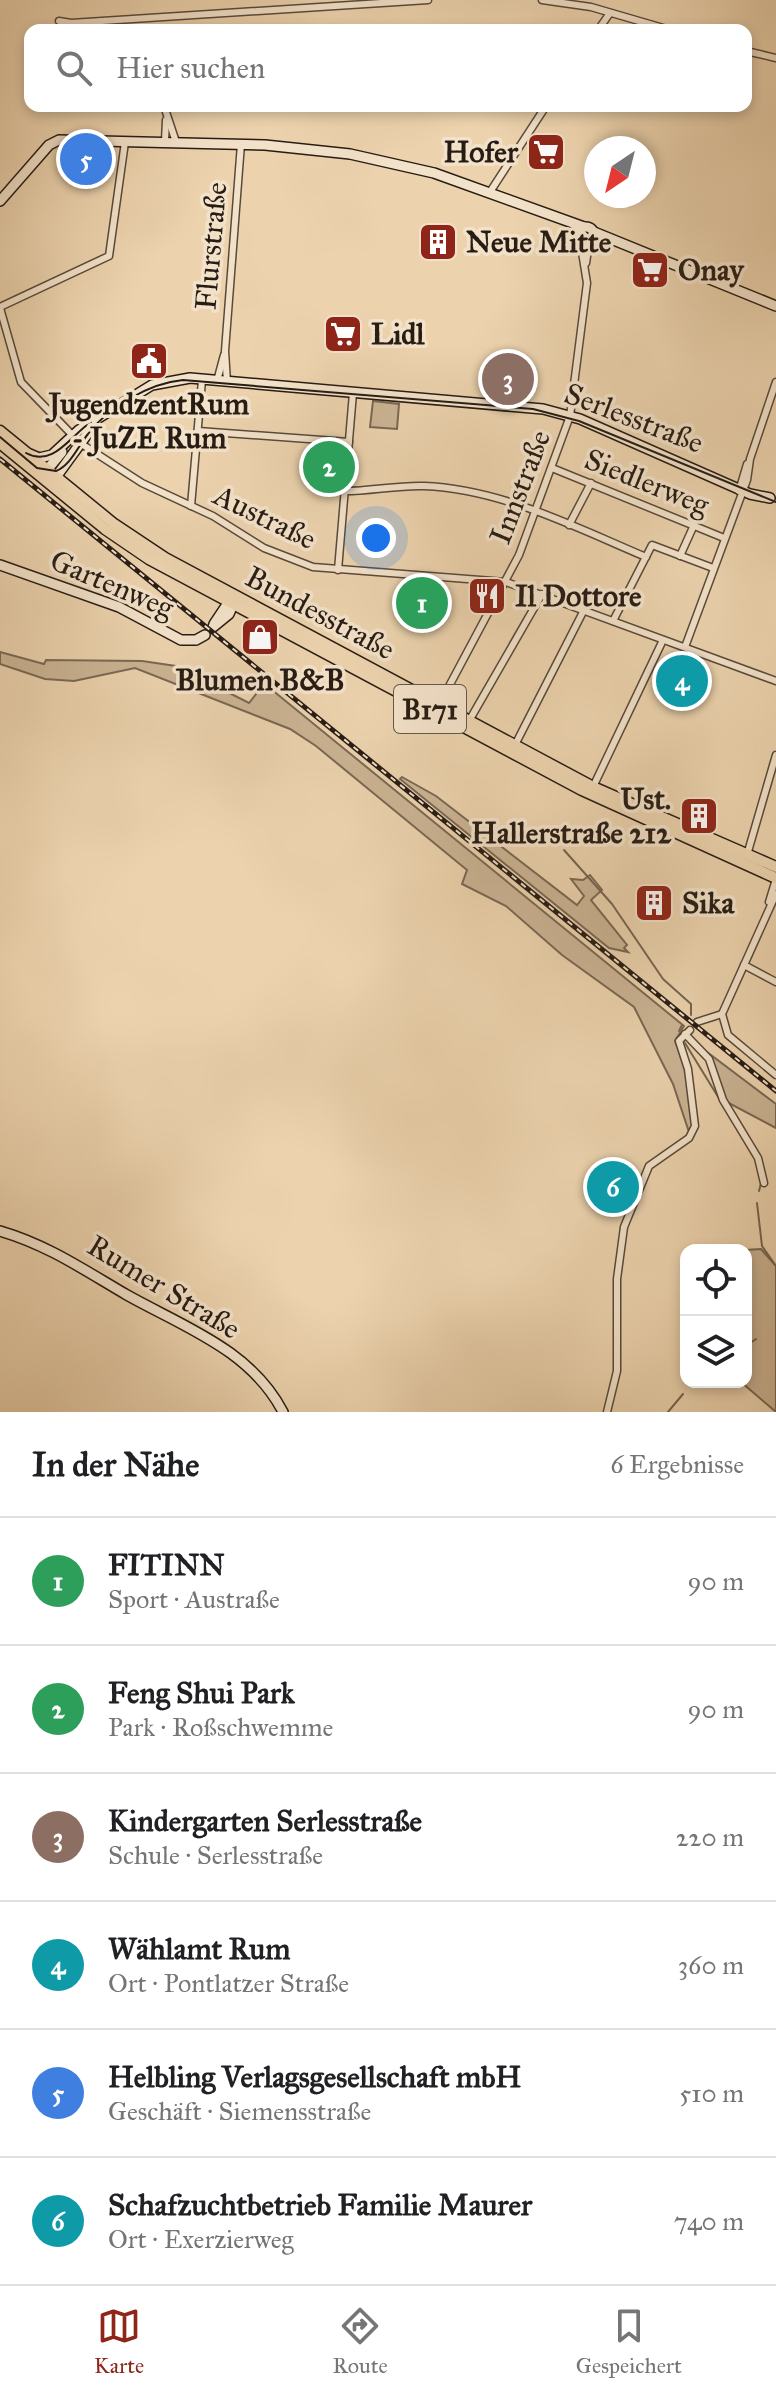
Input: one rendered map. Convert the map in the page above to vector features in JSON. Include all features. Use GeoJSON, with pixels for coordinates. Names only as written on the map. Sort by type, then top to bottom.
{"type":"FeatureCollection","features":[{"type":"Feature","properties":{"kind":"main road","name":"Bundesstraße"},"geometry":{"type":"LineString","coordinates":[[0,431],[142,555],[439,705],[636,812]]}},
{"type":"Feature","properties":{"kind":"main road","name":"Bundesstraße"},"geometry":{"type":"LineString","coordinates":[[0,443],[50,476]]}},
{"type":"Feature","properties":{"kind":"main road","name":"Bundesstraße"},"geometry":{"type":"LineString","coordinates":[[232,600],[636,812]]}},
{"type":"Feature","properties":{"kind":"main road","name":"B171"},"geometry":{"type":"LineString","coordinates":[[636,812],[776,867]]}},
{"type":"Feature","properties":{"kind":"main road","name":"B171"},"geometry":{"type":"LineString","coordinates":[[636,812],[776,879]]}},
{"type":"Feature","properties":{"kind":"street"},"geometry":{"type":"LineString","coordinates":[[59,21],[144,19],[428,0]]}},
{"type":"Feature","properties":{"kind":"street"},"geometry":{"type":"LineString","coordinates":[[542,0],[649,24]]}},
{"type":"Feature","properties":{"kind":"street"},"geometry":{"type":"LineString","coordinates":[[602,24],[610,13]]}},
{"type":"Feature","properties":{"kind":"street"},"geometry":{"type":"LineString","coordinates":[[144,19],[145,24]]}},
{"type":"Feature","properties":{"kind":"street"},"geometry":{"type":"LineString","coordinates":[[752,52],[776,58]]}},
{"type":"Feature","properties":{"kind":"street"},"geometry":{"type":"LineString","coordinates":[[165,112],[176,142]]}},
{"type":"Feature","properties":{"kind":"street"},"geometry":{"type":"LineString","coordinates":[[490,192],[542,112]]}},
{"type":"Feature","properties":{"kind":"street"},"geometry":{"type":"LineString","coordinates":[[165,141],[166,116]]}},
{"type":"Feature","properties":{"kind":"street"},"geometry":{"type":"LineString","coordinates":[[0,201],[52,143],[68,138],[241,144],[350,154],[434,173],[490,192],[562,218],[586,236],[616,240],[776,306]]}},
{"type":"Feature","properties":{"kind":"street"},"geometry":{"type":"LineString","coordinates":[[0,307],[109,256],[125,141]]}},
{"type":"Feature","properties":{"kind":"street","name":"Flurstraße"},"geometry":{"type":"LineString","coordinates":[[222,381],[241,144]]}},
{"type":"Feature","properties":{"kind":"street","name":"Innstraße"},"geometry":{"type":"LineString","coordinates":[[439,705],[506,582],[536,512],[570,416],[587,283],[586,236]]}},
{"type":"Feature","properties":{"kind":"street","name":"Austraße"},"geometry":{"type":"LineString","coordinates":[[0,307],[21,382],[77,440],[152,489],[191,506],[285,558],[338,570],[506,582],[776,681]]}},
{"type":"Feature","properties":{"kind":"street","name":"Serlesstraße"},"geometry":{"type":"LineString","coordinates":[[50,476],[77,440],[98,420],[158,383],[179,378],[533,407],[570,416],[773,500]]}},
{"type":"Feature","properties":{"kind":"street"},"geometry":{"type":"LineString","coordinates":[[191,506],[202,380]]}},
{"type":"Feature","properties":{"kind":"street"},"geometry":{"type":"LineString","coordinates":[[685,647],[776,382]]}},
{"type":"Feature","properties":{"kind":"street"},"geometry":{"type":"LineString","coordinates":[[338,570],[353,393]]}},
{"type":"Feature","properties":{"kind":"street"},"geometry":{"type":"LineString","coordinates":[[198,431],[349,442]]}},
{"type":"Feature","properties":{"kind":"street","name":"Serlesstraße"},"geometry":{"type":"LineString","coordinates":[[27,453],[48,457],[77,440]]}},
{"type":"Feature","properties":{"kind":"street","name":"Siedlerweg"},"geometry":{"type":"LineString","coordinates":[[552,468],[724,538]]}},
{"type":"Feature","properties":{"kind":"street"},"geometry":{"type":"LineString","coordinates":[[569,525],[591,483]]}},
{"type":"Feature","properties":{"kind":"street"},"geometry":{"type":"LineString","coordinates":[[345,491],[425,486],[536,512],[646,557]]}},
{"type":"Feature","properties":{"kind":"street"},"geometry":{"type":"LineString","coordinates":[[680,556],[694,525]]}},
{"type":"Feature","properties":{"kind":"street"},"geometry":{"type":"LineString","coordinates":[[613,621],[652,545],[713,568]]}},
{"type":"Feature","properties":{"kind":"street","name":"Gartenweg"},"geometry":{"type":"LineString","coordinates":[[0,565],[119,607],[181,640],[196,640],[205,635]]}},
{"type":"Feature","properties":{"kind":"street"},"geometry":{"type":"LineString","coordinates":[[469,721],[542,594]]}},
{"type":"Feature","properties":{"kind":"street"},"geometry":{"type":"LineString","coordinates":[[515,745],[584,610]]}},
{"type":"Feature","properties":{"kind":"street"},"geometry":{"type":"LineString","coordinates":[[593,787],[663,640]]}},
{"type":"Feature","properties":{"kind":"street"},"geometry":{"type":"LineString","coordinates":[[747,855],[774,773],[776,755]]}},
{"type":"Feature","properties":{"kind":"street"},"geometry":{"type":"LineString","coordinates":[[776,879],[772,901],[722,1014],[728,1035],[776,1075]]}},
{"type":"Feature","properties":{"kind":"street"},"geometry":{"type":"LineString","coordinates":[[744,965],[776,982]]}},
{"type":"Feature","properties":{"kind":"street"},"geometry":{"type":"LineString","coordinates":[[697,1022],[722,1014]]}},
{"type":"Feature","properties":{"kind":"street"},"geometry":{"type":"LineString","coordinates":[[607,1412],[617,1371],[617,1279],[624,1227],[649,1166],[689,1138],[695,1126],[688,1069],[679,1041],[687,1032],[709,1059],[723,1100],[758,1158],[764,1183]]}},
{"type":"Feature","properties":{"kind":"street","name":"Rumer Straße"},"geometry":{"type":"LineString","coordinates":[[0,1231],[62,1254],[229,1351],[263,1382],[283,1412]]}},
{"type":"Feature","properties":{"kind":"shaded area"},"geometry":{"type":"Polygon","coordinates":[[[373,401],[399,404],[397,429],[370,427],[373,401]]]}},
{"type":"Feature","properties":{"kind":"shaded area"},"geometry":{"type":"Polygon","coordinates":[[[317,450],[343,453],[342,479],[316,478],[317,450]]]}},
{"type":"Feature","properties":{"kind":"shaded area"},"geometry":{"type":"Polygon","coordinates":[[[0,652],[44,664],[46,660],[142,661],[176,666],[249,703],[266,685],[684,1026],[675,1041],[692,1100],[690,1135],[673,1084],[634,1007],[562,955],[506,906],[462,884],[467,870],[316,746],[290,729],[135,668],[74,681],[45,679],[0,664],[0,652]]]}},
{"type":"Feature","properties":{"kind":"shaded area"},"geometry":{"type":"Polygon","coordinates":[[[402,777],[436,796],[577,905],[584,896],[571,879],[583,880],[590,875],[602,890],[591,900],[627,945],[624,948],[628,952],[609,948],[400,779],[402,777]]]}},
{"type":"Feature","properties":{"kind":"shaded area"},"geometry":{"type":"Polygon","coordinates":[[[703,1049],[776,1104],[776,1128],[723,1100],[703,1049]]]}},
{"type":"Feature","properties":{"kind":"shaded area"},"geometry":{"type":"Polygon","coordinates":[[[761,1249],[776,1266],[776,1412],[748,1388],[752,1388],[752,1250],[761,1249]]]}},
{"type":"Feature","properties":{"kind":"waterway"},"geometry":{"type":"LineString","coordinates":[[564,850],[612,904],[663,979],[691,1004],[691,1015]]}},
{"type":"Feature","properties":{"kind":"waterway"},"geometry":{"type":"LineString","coordinates":[[679,1031],[682,1025]]}},
{"type":"Feature","properties":{"kind":"waterway"},"geometry":{"type":"LineString","coordinates":[[685,1043],[720,1100]]}},
{"type":"Feature","properties":{"kind":"waterway"},"geometry":{"type":"LineString","coordinates":[[759,1191],[761,1183]]}},
{"type":"Feature","properties":{"kind":"waterway"},"geometry":{"type":"LineString","coordinates":[[757,1203],[762,1246],[776,1266]]}},
{"type":"Feature","properties":{"kind":"waterway"},"geometry":{"type":"LineString","coordinates":[[752,1342],[756,1339]]}},
{"type":"Feature","properties":{"kind":"waterway"},"geometry":{"type":"LineString","coordinates":[[668,1412],[683,1394]]}},
{"type":"Feature","properties":{"kind":"tram line"},"geometry":{"type":"LineString","coordinates":[[0,437],[37,468],[56,471],[70,460],[96,424],[118,406],[144,391],[183,380],[533,409],[579,421],[776,502]]}},
{"type":"Feature","properties":{"kind":"tram line"},"geometry":{"type":"LineString","coordinates":[[26,453],[36,457],[53,453],[91,422]]}},
{"type":"Feature","properties":{"kind":"railway"},"geometry":{"type":"LineString","coordinates":[[0,459],[776,1091]]}},
{"type":"Feature","properties":{"kind":"place","name":"Hofer"},"geometry":{"type":"Point","coordinates":[546,152]}},
{"type":"Feature","properties":{"kind":"place","name":"Helbling Verlagsgesellschaft mbH"},"geometry":{"type":"Point","coordinates":[86,159]}},
{"type":"Feature","properties":{"kind":"place","name":"Neue Mitte"},"geometry":{"type":"Point","coordinates":[438,242]}},
{"type":"Feature","properties":{"kind":"place","name":"Onay"},"geometry":{"type":"Point","coordinates":[650,270]}},
{"type":"Feature","properties":{"kind":"place","name":"Lidl"},"geometry":{"type":"Point","coordinates":[343,334]}},
{"type":"Feature","properties":{"kind":"place","name":"JugendzentRum - JuZE Rum"},"geometry":{"type":"Point","coordinates":[149,361]}},
{"type":"Feature","properties":{"kind":"place","name":"Kindergarten Serlesstraße"},"geometry":{"type":"Point","coordinates":[508,379]}},
{"type":"Feature","properties":{"kind":"place","name":"Feng Shui Park"},"geometry":{"type":"Point","coordinates":[329,467]}},
{"type":"Feature","properties":{"kind":"place","name":"Il Dottore"},"geometry":{"type":"Point","coordinates":[487,596]}},
{"type":"Feature","properties":{"kind":"place","name":"FITINN"},"geometry":{"type":"Point","coordinates":[422,603]}},
{"type":"Feature","properties":{"kind":"place","name":"Blumen B&B"},"geometry":{"type":"Point","coordinates":[260,637]}},
{"type":"Feature","properties":{"kind":"place","name":"Wählamt Rum"},"geometry":{"type":"Point","coordinates":[682,681]}},
{"type":"Feature","properties":{"kind":"place","name":"Ust. Hallerstraße 212"},"geometry":{"type":"Point","coordinates":[699,816]}},
{"type":"Feature","properties":{"kind":"place","name":"Sika"},"geometry":{"type":"Point","coordinates":[654,903]}},
{"type":"Feature","properties":{"kind":"place","name":"Schafzuchtbetrieb Familie Maurer"},"geometry":{"type":"Point","coordinates":[613,1187]}}]}
